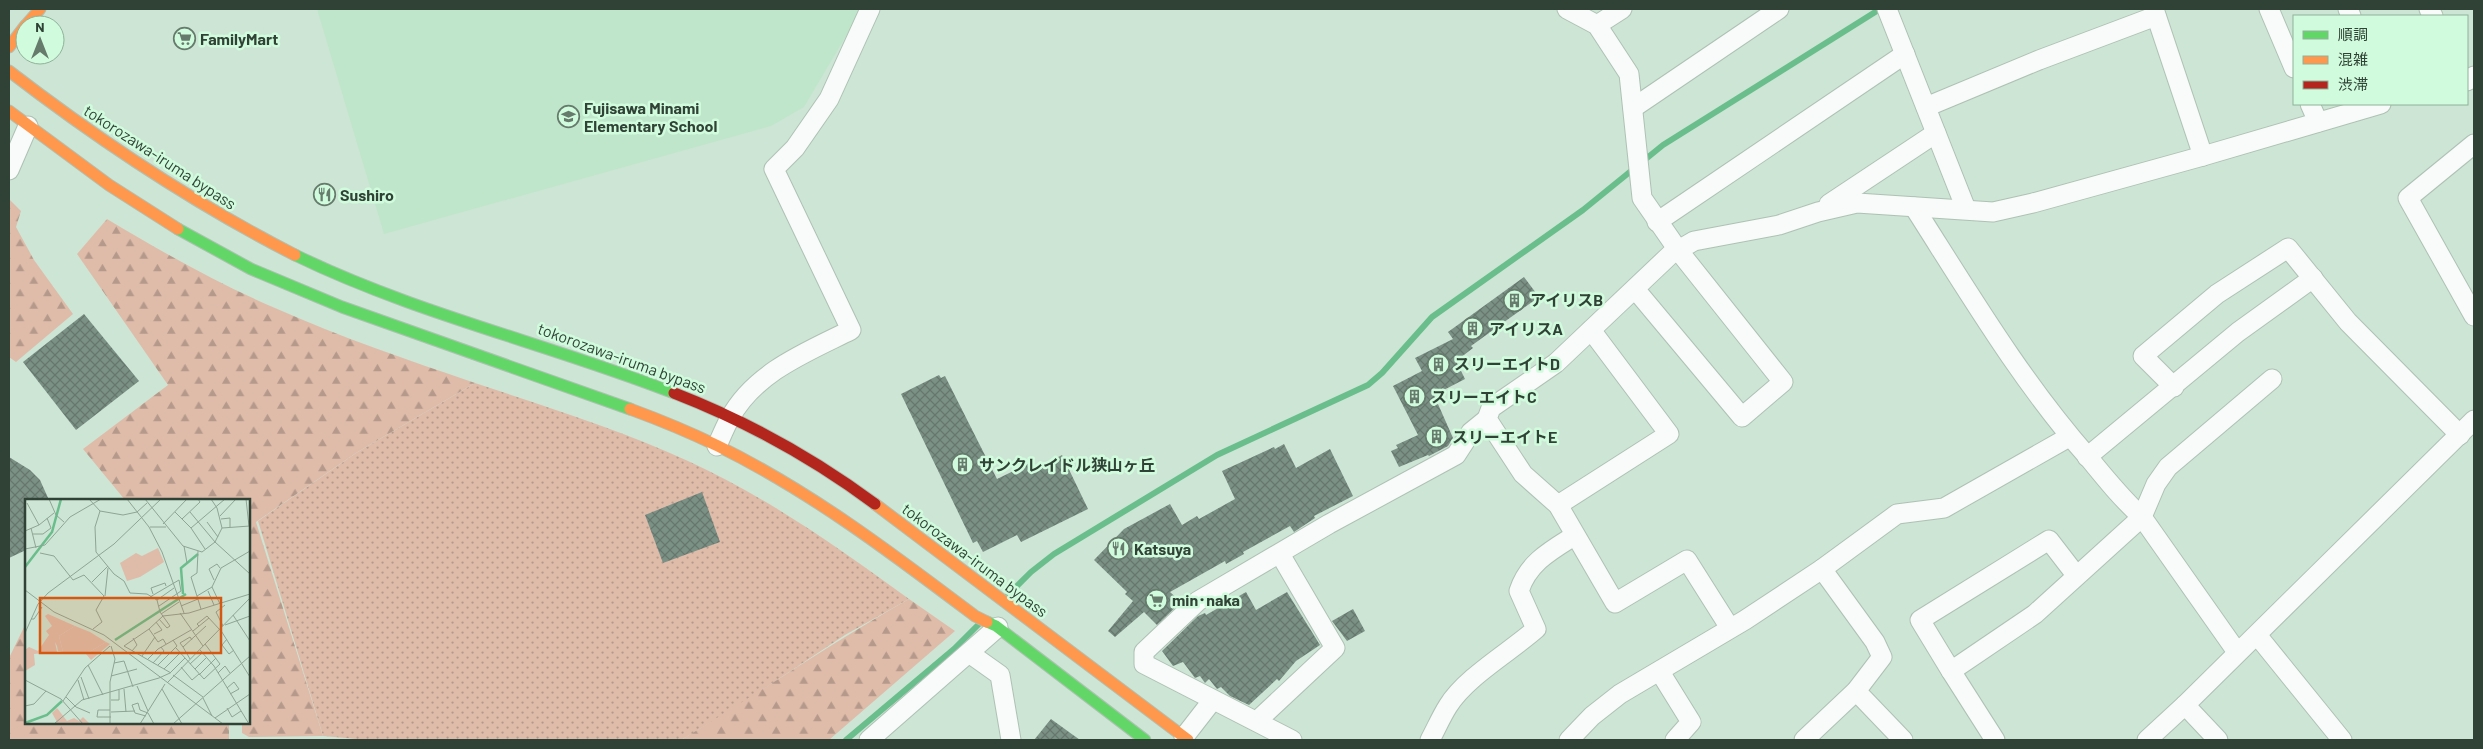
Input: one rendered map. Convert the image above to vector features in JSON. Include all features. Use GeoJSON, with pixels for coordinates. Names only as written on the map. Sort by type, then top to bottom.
{"type":"FeatureCollection","features":[{"type":"Feature","properties":{"kind":"main road","name":"tokorozawa-iruma bypass"},"geometry":{"type":"LineString","coordinates":[[9,71],[50,104],[180,194],[254,236],[403,300],[578,358],[730,417],[805,457],[873,502],[997,598],[1186,739]]}},
{"type":"Feature","properties":{"kind":"main road"},"geometry":{"type":"LineString","coordinates":[[9,112],[174,227],[242,264],[291,286],[395,327],[639,412],[717,446],[794,487],[975,616],[997,627],[1145,740]]}},
{"type":"Feature","properties":{"kind":"street"},"geometry":{"type":"LineString","coordinates":[[717,446],[730,417],[752,389],[773,370],[851,330],[774,169],[795,148],[829,100],[870,9]]}},
{"type":"Feature","properties":{"kind":"street"},"geometry":{"type":"LineString","coordinates":[[1567,9],[1597,25],[1629,74],[1642,198],[1656,222],[1783,382],[1742,417],[1635,289]]}},
{"type":"Feature","properties":{"kind":"street"},"geometry":{"type":"LineString","coordinates":[[1597,25],[1622,9]]}},
{"type":"Feature","properties":{"kind":"street"},"geometry":{"type":"LineString","coordinates":[[1633,108],[1779,9]]}},
{"type":"Feature","properties":{"kind":"street"},"geometry":{"type":"LineString","coordinates":[[1888,9],[1966,209]]}},
{"type":"Feature","properties":{"kind":"street"},"geometry":{"type":"LineString","coordinates":[[2269,9],[2293,66]]}},
{"type":"Feature","properties":{"kind":"street"},"geometry":{"type":"LineString","coordinates":[[1926,107],[2155,13],[2203,156]]}},
{"type":"Feature","properties":{"kind":"street"},"geometry":{"type":"LineString","coordinates":[[1656,222],[1905,54]]}},
{"type":"Feature","properties":{"kind":"street"},"geometry":{"type":"LineString","coordinates":[[2310,105],[2318,122]]}},
{"type":"Feature","properties":{"kind":"street"},"geometry":{"type":"LineString","coordinates":[[1292,740],[1257,721],[1212,701],[1144,664],[1144,652],[1198,601],[1329,524],[1456,454],[1471,432],[1487,419],[1491,408],[1556,363],[1678,250],[1694,241],[1779,225],[1818,212],[1857,203],[1993,212],[2033,203],[2203,156],[2378,105]]}},
{"type":"Feature","properties":{"kind":"street"},"geometry":{"type":"LineString","coordinates":[[9,170],[28,126]]}},
{"type":"Feature","properties":{"kind":"street"},"geometry":{"type":"LineString","coordinates":[[1818,212],[1936,133]]}},
{"type":"Feature","properties":{"kind":"street"},"geometry":{"type":"LineString","coordinates":[[2474,144],[2408,198],[2474,316]]}},
{"type":"Feature","properties":{"kind":"street"},"geometry":{"type":"LineString","coordinates":[[1914,207],[2027,382],[2069,437],[2125,501],[2142,517],[2237,652]]}},
{"type":"Feature","properties":{"kind":"street"},"geometry":{"type":"LineString","coordinates":[[2147,740],[2186,705],[2237,652],[2257,635],[2469,430],[2348,322],[2288,248],[2217,294],[2143,356],[2174,387]]}},
{"type":"Feature","properties":{"kind":"street"},"geometry":{"type":"LineString","coordinates":[[2087,457],[2174,387],[2238,332],[2313,278]]}},
{"type":"Feature","properties":{"kind":"street"},"geometry":{"type":"LineString","coordinates":[[1558,505],[1669,434],[1591,330]]}},
{"type":"Feature","properties":{"kind":"street"},"geometry":{"type":"LineString","coordinates":[[1951,671],[2035,614],[2142,517],[2156,484],[2168,467],[2272,379]]}},
{"type":"Feature","properties":{"kind":"street"},"geometry":{"type":"LineString","coordinates":[[1487,419],[1523,474],[1558,505],[1574,536],[1615,603],[1687,560],[1730,628]]}},
{"type":"Feature","properties":{"kind":"street"},"geometry":{"type":"LineString","coordinates":[[1569,740],[1592,716],[1620,694],[1660,672],[1822,569],[1897,514],[1944,508],[2069,437]]}},
{"type":"Feature","properties":{"kind":"street"},"geometry":{"type":"LineString","coordinates":[[1430,740],[1449,704],[1471,680],[1512,650],[1536,629],[1519,592],[1523,578],[1536,561],[1574,536]]}},
{"type":"Feature","properties":{"kind":"street"},"geometry":{"type":"LineString","coordinates":[[1994,740],[1920,620],[2049,540],[2076,575]]}},
{"type":"Feature","properties":{"kind":"street"},"geometry":{"type":"LineString","coordinates":[[1257,721],[1335,648],[1280,554]]}},
{"type":"Feature","properties":{"kind":"street"},"geometry":{"type":"LineString","coordinates":[[1804,740],[1856,691],[1882,657],[1875,642],[1822,569]]}},
{"type":"Feature","properties":{"kind":"street"},"geometry":{"type":"LineString","coordinates":[[869,740],[997,627]]}},
{"type":"Feature","properties":{"kind":"street"},"geometry":{"type":"LineString","coordinates":[[2257,635],[2342,740]]}},
{"type":"Feature","properties":{"kind":"street"},"geometry":{"type":"LineString","coordinates":[[969,653],[1000,675],[1011,740]]}},
{"type":"Feature","properties":{"kind":"street"},"geometry":{"type":"LineString","coordinates":[[1660,672],[1691,722],[1675,740]]}},
{"type":"Feature","properties":{"kind":"street"},"geometry":{"type":"LineString","coordinates":[[1856,691],[1903,740]]}},
{"type":"Feature","properties":{"kind":"street"},"geometry":{"type":"LineString","coordinates":[[1186,739],[1212,701]]}},
{"type":"Feature","properties":{"kind":"street"},"geometry":{"type":"LineString","coordinates":[[2186,705],[2218,740]]}},
{"type":"Feature","properties":{"kind":"shaded area","name":"Fujisawa Minami Elementary School"},"geometry":{"type":"Polygon","coordinates":[[[317,9],[862,9],[804,107],[771,126],[384,234],[317,9]]]}},
{"type":"Feature","properties":{"kind":"green space"},"geometry":{"type":"Polygon","coordinates":[[[9,199],[21,211],[16,227],[34,260],[73,314],[16,362],[9,357],[9,199]]]}},
{"type":"Feature","properties":{"kind":"green space"},"geometry":{"type":"Polygon","coordinates":[[[107,219],[190,266],[275,308],[399,357],[475,383],[356,453],[256,522],[323,736],[249,737],[242,733],[242,724],[250,724],[250,499],[124,499],[83,449],[168,385],[77,254],[107,219]]]}},
{"type":"Feature","properties":{"kind":"green space"},"geometry":{"type":"Polygon","coordinates":[[[475,383],[662,449],[717,475],[802,524],[909,599],[845,635],[735,708],[681,740],[368,740],[323,736],[258,521],[356,453],[475,383]]]}},
{"type":"Feature","properties":{"kind":"green space"},"geometry":{"type":"Polygon","coordinates":[[[909,599],[955,631],[829,740],[681,740],[851,633],[909,599]]]}},
{"type":"Feature","properties":{"kind":"green space"},"geometry":{"type":"Polygon","coordinates":[[[25,625],[25,724],[229,724],[229,739],[9,740],[9,658],[25,625]]]}},
{"type":"Feature","properties":{"kind":"building"},"geometry":{"type":"Polygon","coordinates":[[[1524,277],[1539,297],[1471,346],[1473,348],[1456,361],[1465,379],[1434,395],[1453,438],[1448,446],[1429,456],[1399,467],[1391,451],[1398,448],[1396,445],[1418,435],[1393,386],[1422,371],[1415,358],[1453,339],[1448,332],[1524,277]]]}},
{"type":"Feature","properties":{"kind":"building"},"geometry":{"type":"Polygon","coordinates":[[[84,314],[139,381],[76,430],[23,362],[84,314]]]}},
{"type":"Feature","properties":{"kind":"building","name":"サンクレイドル狭山ヶ丘"},"geometry":{"type":"Polygon","coordinates":[[[939,375],[941,378],[945,376],[997,479],[1030,463],[1033,470],[1062,455],[1088,509],[1021,542],[1017,535],[983,552],[977,541],[973,543],[901,394],[939,375]]]}},
{"type":"Feature","properties":{"kind":"building"},"geometry":{"type":"Polygon","coordinates":[[[1284,444],[1296,468],[1330,449],[1353,496],[1314,516],[1315,518],[1294,532],[1290,526],[1243,552],[1244,554],[1226,564],[1225,561],[1170,592],[1181,602],[1157,625],[1144,612],[1115,637],[1108,631],[1133,601],[1125,594],[1127,592],[1094,560],[1124,529],[1170,504],[1182,525],[1197,516],[1199,519],[1235,499],[1222,471],[1284,444]]]}},
{"type":"Feature","properties":{"kind":"building"},"geometry":{"type":"Polygon","coordinates":[[[9,457],[30,470],[40,480],[49,499],[25,499],[25,550],[9,558],[9,457]]]}},
{"type":"Feature","properties":{"kind":"building"},"geometry":{"type":"Polygon","coordinates":[[[702,492],[720,542],[663,563],[645,515],[702,492]]]}},
{"type":"Feature","properties":{"kind":"building"},"geometry":{"type":"Polygon","coordinates":[[[1246,592],[1256,610],[1287,592],[1320,645],[1296,661],[1279,681],[1277,679],[1249,705],[1230,696],[1221,687],[1217,689],[1209,679],[1205,683],[1200,676],[1195,678],[1183,662],[1173,666],[1162,651],[1198,616],[1205,613],[1206,615],[1246,592]]]}},
{"type":"Feature","properties":{"kind":"building"},"geometry":{"type":"Polygon","coordinates":[[[1353,609],[1365,631],[1347,641],[1332,621],[1353,609]]]}},
{"type":"Feature","properties":{"kind":"building"},"geometry":{"type":"Polygon","coordinates":[[[1051,719],[1080,740],[1034,740],[1051,719]]]}},
{"type":"Feature","properties":{"kind":"waterway"},"geometry":{"type":"LineString","coordinates":[[1005,598],[1031,572],[1054,554],[1217,455],[1368,385],[1382,373],[1432,317],[1583,210],[1663,145],[1880,9]]}},
{"type":"Feature","properties":{"kind":"waterway"},"geometry":{"type":"LineString","coordinates":[[846,740],[954,649],[979,624]]}},
{"type":"Feature","properties":{"kind":"traffic: fast"},"geometry":{"type":"LineString","coordinates":[[178,229],[251,269],[342,307],[630,409]]}},
{"type":"Feature","properties":{"kind":"traffic: fast"},"geometry":{"type":"LineString","coordinates":[[295,255],[388,295],[627,375],[674,393]]}},
{"type":"Feature","properties":{"kind":"traffic: fast"},"geometry":{"type":"LineString","coordinates":[[987,622],[996,626],[1145,740]]}},
{"type":"Feature","properties":{"kind":"traffic: slow"},"geometry":{"type":"LineString","coordinates":[[35,15],[40,9]]}},
{"type":"Feature","properties":{"kind":"traffic: slow"},"geometry":{"type":"LineString","coordinates":[[9,47],[15,39]]}},
{"type":"Feature","properties":{"kind":"traffic: slow"},"geometry":{"type":"LineString","coordinates":[[9,71],[78,122],[148,170],[220,214],[295,255]]}},
{"type":"Feature","properties":{"kind":"traffic: slow"},"geometry":{"type":"LineString","coordinates":[[9,111],[109,185],[178,229]]}},
{"type":"Feature","properties":{"kind":"traffic: slow"},"geometry":{"type":"LineString","coordinates":[[630,409],[718,446],[785,483],[850,525],[975,616],[987,622]]}},
{"type":"Feature","properties":{"kind":"traffic: slow"},"geometry":{"type":"LineString","coordinates":[[875,504],[1188,740]]}},
{"type":"Feature","properties":{"kind":"traffic: jam"},"geometry":{"type":"LineString","coordinates":[[674,393],[753,428],[828,471],[875,504]]}},
{"type":"Feature","properties":{"kind":"place","name":"FamilyMart"},"geometry":{"type":"Point","coordinates":[184,39]}},
{"type":"Feature","properties":{"kind":"place","name":"Fujisawa Minami Elementary School"},"geometry":{"type":"Point","coordinates":[568,117]}},
{"type":"Feature","properties":{"kind":"place","name":"Sushiro"},"geometry":{"type":"Point","coordinates":[324,195]}},
{"type":"Feature","properties":{"kind":"place","name":"アイリスB"},"geometry":{"type":"Point","coordinates":[1514,300]}},
{"type":"Feature","properties":{"kind":"place","name":"アイリスA"},"geometry":{"type":"Point","coordinates":[1473,329]}},
{"type":"Feature","properties":{"kind":"place","name":"スリーエイトD"},"geometry":{"type":"Point","coordinates":[1438,364]}},
{"type":"Feature","properties":{"kind":"place","name":"スリーエイトC"},"geometry":{"type":"Point","coordinates":[1415,397]}},
{"type":"Feature","properties":{"kind":"place","name":"スリーエイトE"},"geometry":{"type":"Point","coordinates":[1436,437]}},
{"type":"Feature","properties":{"kind":"place","name":"サンクレイドル狭山ヶ丘"},"geometry":{"type":"Point","coordinates":[963,465]}},
{"type":"Feature","properties":{"kind":"place","name":"Katsuya"},"geometry":{"type":"Point","coordinates":[1118,549]}},
{"type":"Feature","properties":{"kind":"place","name":"min･naka"},"geometry":{"type":"Point","coordinates":[1156,600]}}]}
